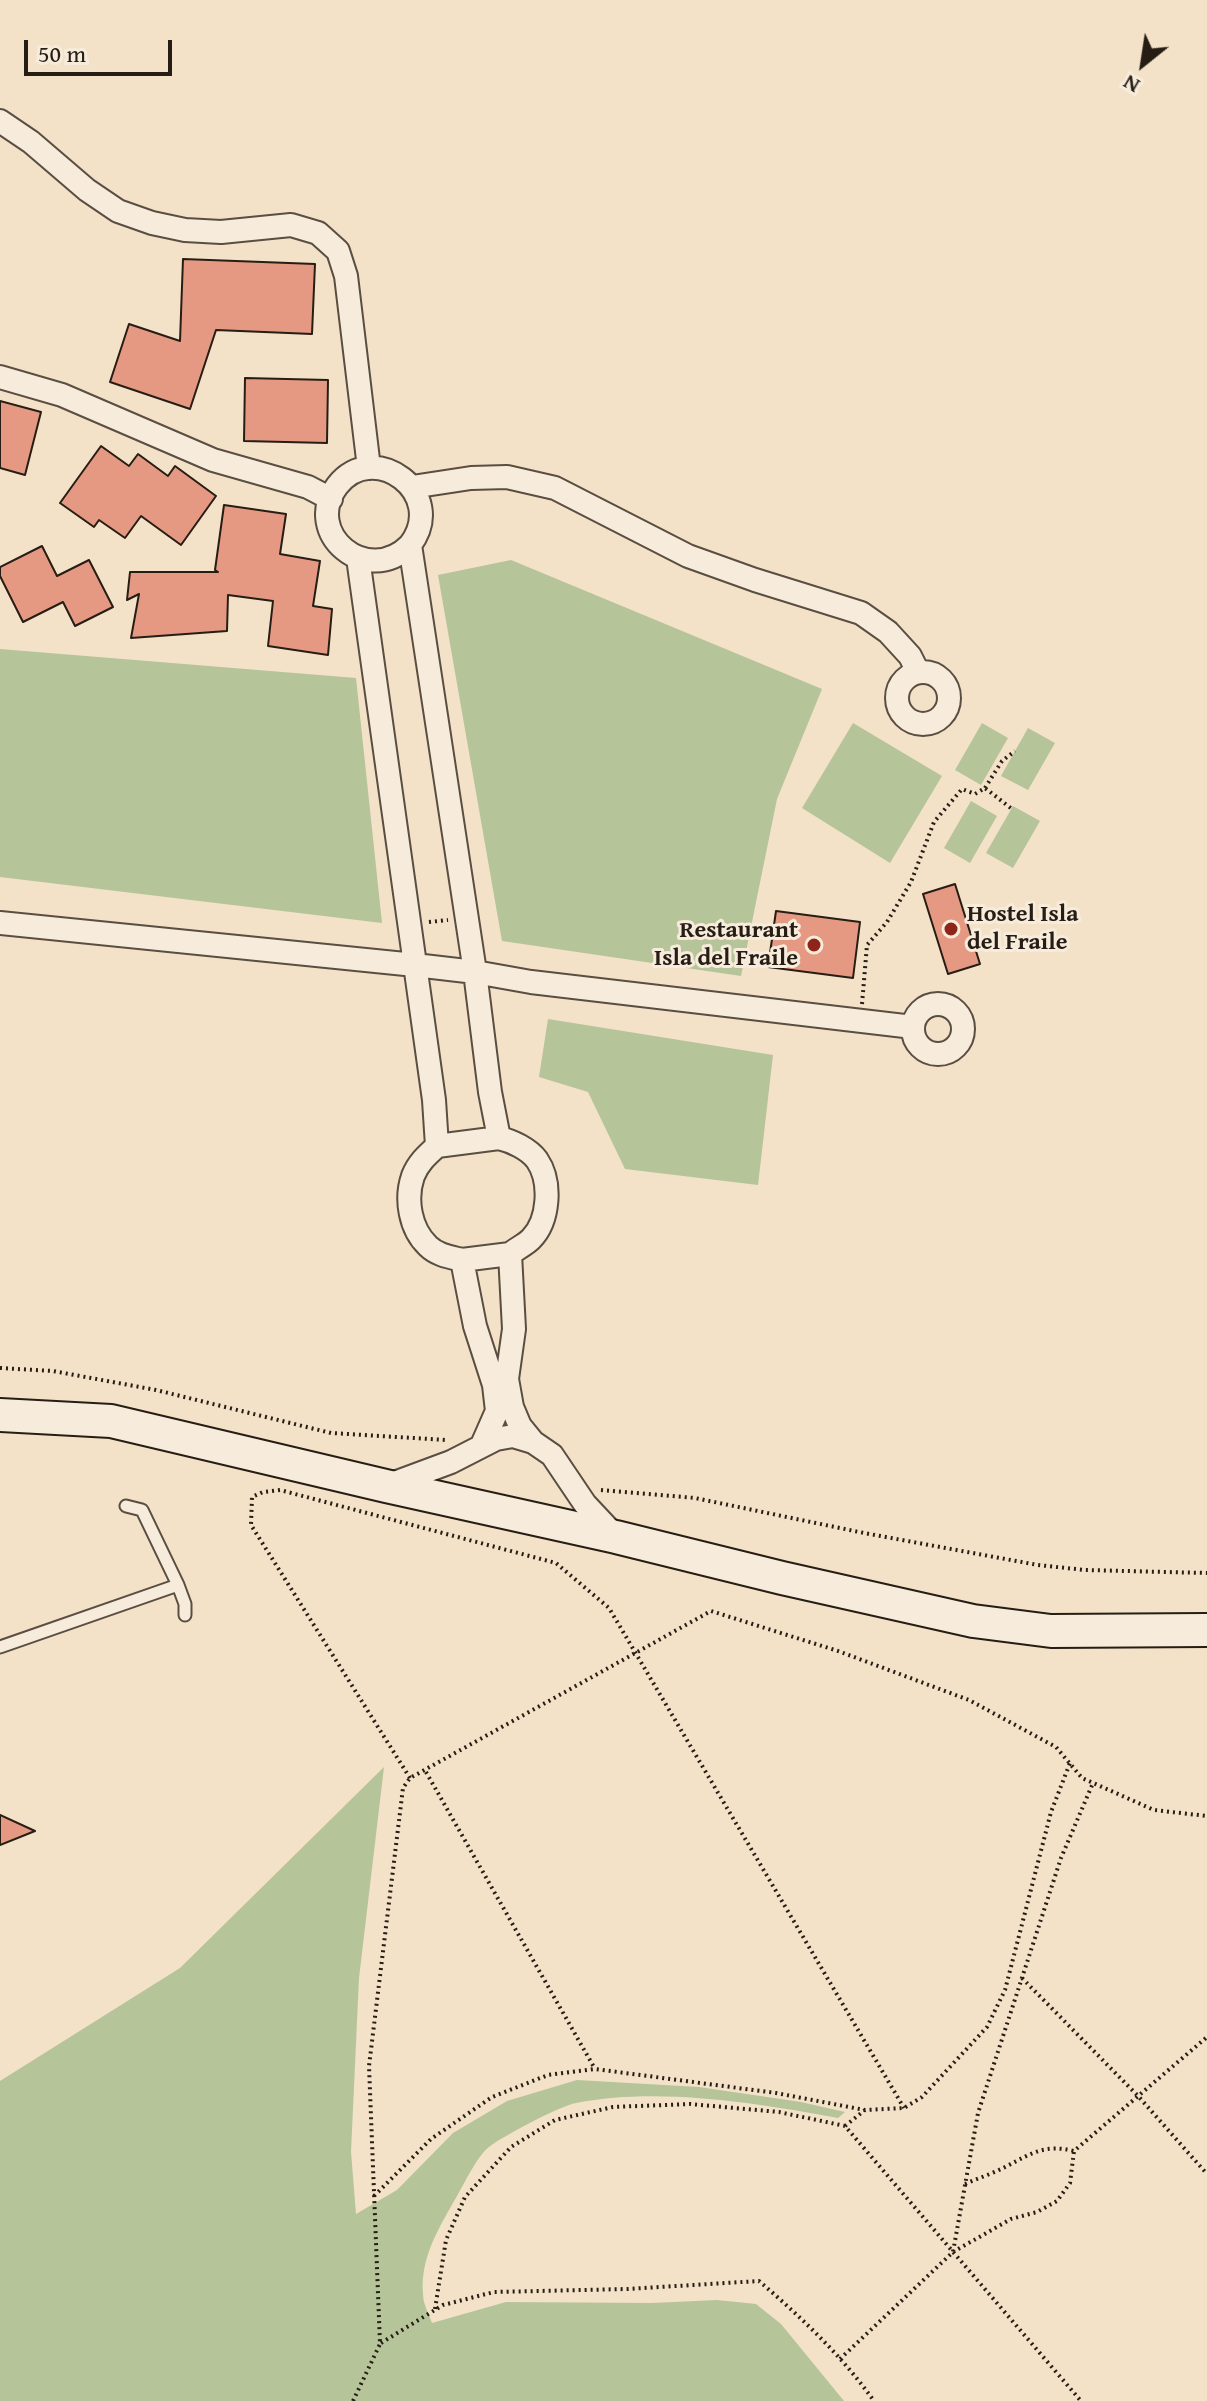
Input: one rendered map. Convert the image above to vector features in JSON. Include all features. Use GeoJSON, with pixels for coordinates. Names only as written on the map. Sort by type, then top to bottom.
{"type":"FeatureCollection","features":[{"type":"Feature","properties":{"kind":"main road"},"geometry":{"type":"LineString","coordinates":[[0,1415],[111,1421],[973,1621],[1051,1631],[1207,1630]]}},
{"type":"Feature","properties":{"kind":"street"},"geometry":{"type":"LineString","coordinates":[[0,121],[118,211],[185,230],[221,232],[291,225],[318,233],[338,251],[346,276],[369,468]]}},
{"type":"Feature","properties":{"kind":"street"},"geometry":{"type":"LineString","coordinates":[[0,377],[62,395],[213,460],[308,487],[331,499]]}},
{"type":"Feature","properties":{"kind":"street"},"geometry":{"type":"LineString","coordinates":[[369,468],[386,470],[397,474],[412,487],[419,501],[421,519],[419,530],[401,553],[372,561],[358,558],[342,549],[328,520],[331,499],[346,478],[369,468]]}},
{"type":"Feature","properties":{"kind":"street"},"geometry":{"type":"LineString","coordinates":[[412,487],[471,478],[507,477],[555,488],[688,556],[861,613],[888,632],[910,656],[918,672]]}},
{"type":"Feature","properties":{"kind":"street"},"geometry":{"type":"LineString","coordinates":[[410,545],[499,1138]]}},
{"type":"Feature","properties":{"kind":"street"},"geometry":{"type":"LineString","coordinates":[[358,558],[434,1100],[437,1146]]}},
{"type":"Feature","properties":{"kind":"street"},"geometry":{"type":"LineString","coordinates":[[0,923],[415,965],[531,982],[913,1027]]}},
{"type":"Feature","properties":{"kind":"street"},"geometry":{"type":"LineString","coordinates":[[499,1138],[511,1141],[538,1161],[546,1183],[546,1213],[532,1238],[510,1254],[462,1260],[446,1257],[429,1247],[416,1231],[410,1211],[409,1192],[413,1176],[421,1161],[437,1146],[499,1138]]}},
{"type":"Feature","properties":{"kind":"street"},"geometry":{"type":"LineString","coordinates":[[510,1254],[514,1329],[507,1379],[512,1407],[520,1426],[533,1442],[552,1455],[585,1504],[616,1537]]}},
{"type":"Feature","properties":{"kind":"street"},"geometry":{"type":"LineString","coordinates":[[452,1502],[459,1469],[475,1449],[497,1411],[494,1385],[475,1326],[462,1260]]}},
{"type":"Feature","properties":{"kind":"street"},"geometry":{"type":"LineString","coordinates":[[386,1486],[496,1439],[513,1436],[533,1442]]}},
{"type":"Feature","properties":{"kind":"street"},"geometry":{"type":"LineString","coordinates":[[567,1528],[571,1506],[570,1479]]}},
{"type":"Feature","properties":{"kind":"lane"},"geometry":{"type":"LineString","coordinates":[[126,1506],[142,1510],[178,1585],[185,1604],[185,1615]]}},
{"type":"Feature","properties":{"kind":"lane"},"geometry":{"type":"LineString","coordinates":[[0,1647],[178,1585]]}},
{"type":"Feature","properties":{"kind":"path"},"geometry":{"type":"LineString","coordinates":[[861,1022],[867,945],[887,922],[911,882],[934,822],[962,789],[975,794],[985,788],[1002,761],[1015,751]]}},
{"type":"Feature","properties":{"kind":"path"},"geometry":{"type":"LineString","coordinates":[[985,788],[1012,809]]}},
{"type":"Feature","properties":{"kind":"path"},"geometry":{"type":"LineString","coordinates":[[409,925],[466,917]]}},
{"type":"Feature","properties":{"kind":"path"},"geometry":{"type":"LineString","coordinates":[[0,1368],[53,1371],[156,1390],[331,1433],[446,1440]]}},
{"type":"Feature","properties":{"kind":"path"},"geometry":{"type":"LineString","coordinates":[[410,1778],[251,1525],[252,1497],[280,1490],[556,1563],[609,1608],[904,2108]]}},
{"type":"Feature","properties":{"kind":"path"},"geometry":{"type":"LineString","coordinates":[[597,1490],[695,1498],[1038,1565],[1085,1570],[1207,1573]]}},
{"type":"Feature","properties":{"kind":"path"},"geometry":{"type":"LineString","coordinates":[[353,2401],[380,2344],[369,2066],[403,1788],[410,1778],[711,1611],[838,1651],[969,1700],[1056,1747],[1082,1778],[1154,1810],[1207,1816]]}},
{"type":"Feature","properties":{"kind":"path"},"geometry":{"type":"LineString","coordinates":[[374,2196],[431,2139],[492,2097],[548,2075],[595,2069],[776,2093],[865,2110],[904,2108],[922,2097],[987,2027],[1005,1990],[1051,1812],[1070,1763]]}},
{"type":"Feature","properties":{"kind":"path"},"geometry":{"type":"LineString","coordinates":[[425,1771],[595,2069]]}},
{"type":"Feature","properties":{"kind":"path"},"geometry":{"type":"LineString","coordinates":[[953,2252],[978,2113],[1061,1858],[1093,1783]]}},
{"type":"Feature","properties":{"kind":"path"},"geometry":{"type":"LineString","coordinates":[[1022,1978],[1139,2097],[1207,2174]]}},
{"type":"Feature","properties":{"kind":"path"},"geometry":{"type":"LineString","coordinates":[[840,2359],[953,2252],[1011,2219],[1037,2212],[1057,2201],[1070,2183],[1074,2151],[1207,2037]]}},
{"type":"Feature","properties":{"kind":"path"},"geometry":{"type":"LineString","coordinates":[[435,2309],[446,2240],[465,2197],[511,2147],[555,2120],[613,2107],[690,2104],[779,2112],[845,2126],[1081,2401]]}},
{"type":"Feature","properties":{"kind":"path"},"geometry":{"type":"LineString","coordinates":[[845,2126],[865,2110]]}},
{"type":"Feature","properties":{"kind":"path"},"geometry":{"type":"LineString","coordinates":[[965,2184],[1026,2154],[1058,2147],[1074,2151]]}},
{"type":"Feature","properties":{"kind":"path"},"geometry":{"type":"LineString","coordinates":[[380,2344],[443,2305],[494,2292],[627,2289],[759,2281],[796,2312],[860,2381],[874,2401]]}},
{"type":"Feature","properties":{"kind":"green space"},"geometry":{"type":"Polygon","coordinates":[[[511,560],[822,689],[777,799],[741,976],[502,941],[438,575],[511,560]]]}},
{"type":"Feature","properties":{"kind":"green space"},"geometry":{"type":"Polygon","coordinates":[[[0,649],[356,678],[382,923],[0,877],[0,649]]]}},
{"type":"Feature","properties":{"kind":"green space"},"geometry":{"type":"Polygon","coordinates":[[[853,723],[942,776],[890,863],[802,808],[853,723]]]}},
{"type":"Feature","properties":{"kind":"green space"},"geometry":{"type":"Polygon","coordinates":[[[982,723],[1008,738],[981,785],[955,770],[982,723]]]}},
{"type":"Feature","properties":{"kind":"green space"},"geometry":{"type":"Polygon","coordinates":[[[1028,728],[1055,743],[1028,790],[1001,776],[1028,728]]]}},
{"type":"Feature","properties":{"kind":"green space"},"geometry":{"type":"Polygon","coordinates":[[[971,801],[997,816],[970,863],[944,848],[971,801]]]}},
{"type":"Feature","properties":{"kind":"green space"},"geometry":{"type":"Polygon","coordinates":[[[1013,806],[1040,821],[1013,868],[986,853],[1013,806]]]}},
{"type":"Feature","properties":{"kind":"green space"},"geometry":{"type":"Polygon","coordinates":[[[548,1019],[773,1055],[758,1185],[625,1169],[588,1092],[539,1077],[548,1019]]]}},
{"type":"Feature","properties":{"kind":"green space"},"geometry":{"type":"Polygon","coordinates":[[[384,1767],[359,1978],[351,2152],[356,2214],[397,2190],[453,2133],[507,2101],[577,2080],[699,2087],[801,2102],[845,2112],[838,2118],[741,2102],[640,2096],[576,2103],[532,2122],[485,2151],[436,2235],[427,2258],[423,2281],[424,2301],[432,2323],[506,2302],[717,2300],[756,2304],[781,2324],[844,2401],[0,2401],[0,2081],[180,1968],[384,1767]]]}},
{"type":"Feature","properties":{"kind":"building"},"geometry":{"type":"Polygon","coordinates":[[[183,259],[315,264],[312,334],[216,330],[190,409],[110,382],[129,324],[180,341],[183,259]]]}},
{"type":"Feature","properties":{"kind":"building"},"geometry":{"type":"Polygon","coordinates":[[[245,378],[328,380],[327,443],[244,441],[245,378]]]}},
{"type":"Feature","properties":{"kind":"building"},"geometry":{"type":"Polygon","coordinates":[[[0,401],[41,412],[25,475],[0,468],[0,401]]]}},
{"type":"Feature","properties":{"kind":"building"},"geometry":{"type":"Polygon","coordinates":[[[101,446],[129,466],[138,454],[168,476],[175,466],[216,496],[181,545],[141,516],[125,538],[99,520],[94,527],[60,503],[101,446]]]}},
{"type":"Feature","properties":{"kind":"building"},"geometry":{"type":"Polygon","coordinates":[[[224,505],[286,514],[280,554],[320,561],[313,606],[332,609],[328,655],[268,646],[273,601],[228,595],[227,631],[131,638],[139,594],[127,600],[130,572],[218,572],[215,570],[224,505]]]}},
{"type":"Feature","properties":{"kind":"building"},"geometry":{"type":"Polygon","coordinates":[[[42,546],[57,576],[89,560],[113,607],[75,626],[63,602],[23,622],[0,576],[0,567],[42,546]]]}},
{"type":"Feature","properties":{"kind":"building","name":"Hostel Isla del Fraile"},"geometry":{"type":"Polygon","coordinates":[[[955,884],[980,964],[948,974],[923,894],[955,884]]]}},
{"type":"Feature","properties":{"kind":"building","name":"Restaurant Isla del Fraile"},"geometry":{"type":"Polygon","coordinates":[[[776,911],[860,922],[853,978],[768,967],[776,911]]]}},
{"type":"Feature","properties":{"kind":"building"},"geometry":{"type":"Polygon","coordinates":[[[0,1815],[35,1831],[0,1845],[0,1815]]]}},
{"type":"Feature","properties":{"kind":"place","name":"Hostel Isla del Fraile"},"geometry":{"type":"Point","coordinates":[951,929]}},
{"type":"Feature","properties":{"kind":"place","name":"Restaurant Isla del Fraile"},"geometry":{"type":"Point","coordinates":[814,945]}}]}
